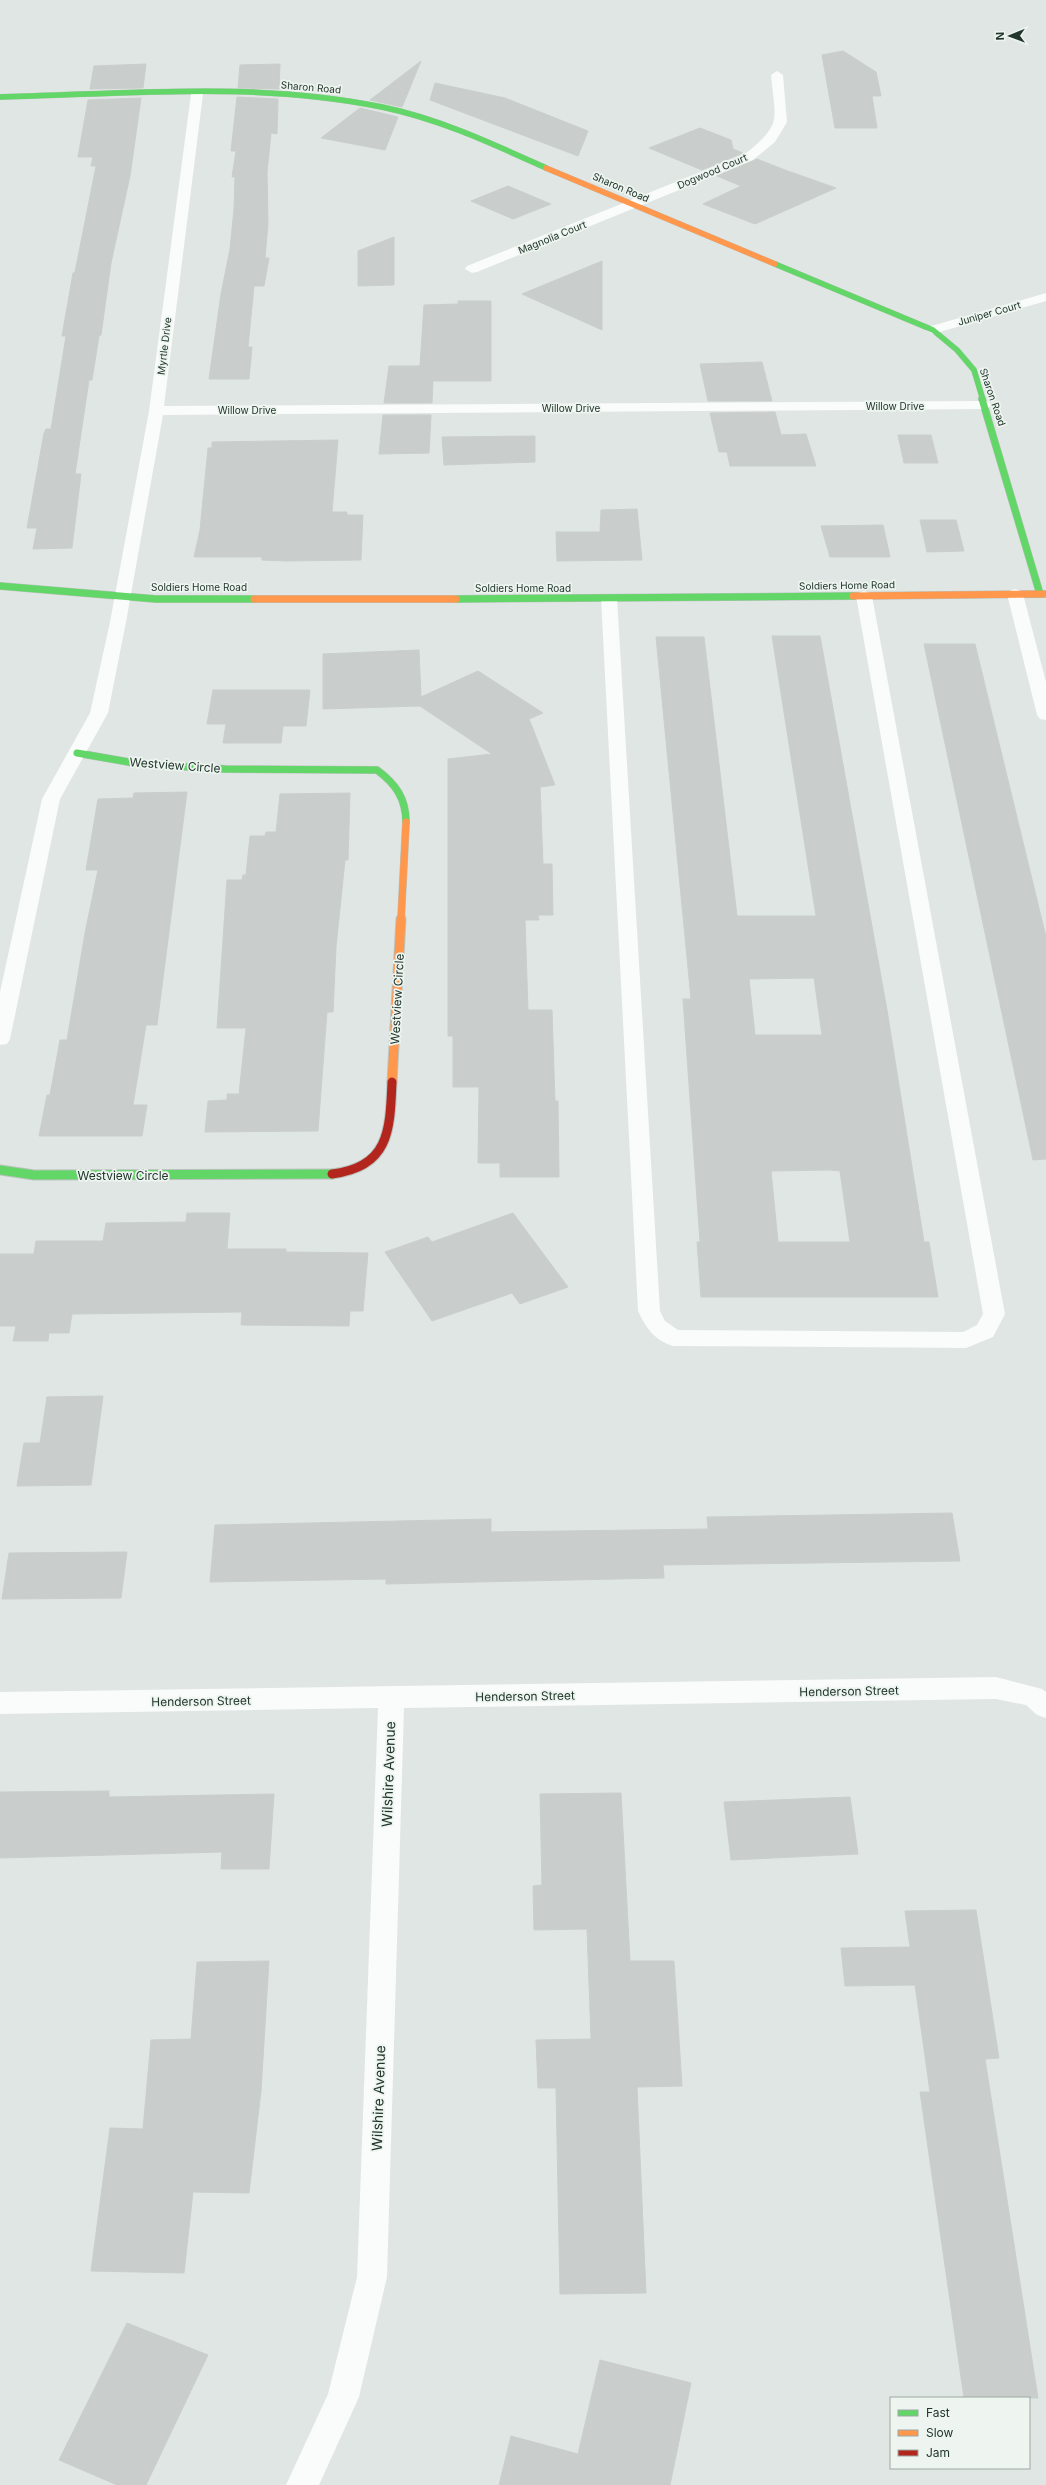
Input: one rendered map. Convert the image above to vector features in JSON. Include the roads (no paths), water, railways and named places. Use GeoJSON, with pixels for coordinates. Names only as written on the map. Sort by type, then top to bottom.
{"type":"FeatureCollection","features":[{"type":"Feature","properties":{"kind":"street","name":"Dogwood Court"},"geometry":{"type":"LineString","coordinates":[[632,204],[749,157],[771,139],[781,122],[777,75]]}},
{"type":"Feature","properties":{"kind":"street","name":"Sharon Road"},"geometry":{"type":"LineString","coordinates":[[0,96],[260,93],[334,99],[386,108],[435,121],[933,330],[957,350],[974,370],[1043,594]]}},
{"type":"Feature","properties":{"kind":"street","name":"Myrtle Drive"},"geometry":{"type":"LineString","coordinates":[[123,597],[156,411],[197,94]]}},
{"type":"Feature","properties":{"kind":"street","name":"Magnolia Court"},"geometry":{"type":"LineString","coordinates":[[472,270],[632,204]]}},
{"type":"Feature","properties":{"kind":"street","name":"Juniper Court"},"geometry":{"type":"LineString","coordinates":[[933,330],[1045,297]]}},
{"type":"Feature","properties":{"kind":"street","name":"Willow Drive"},"geometry":{"type":"LineString","coordinates":[[156,411],[986,405]]}},
{"type":"Feature","properties":{"kind":"street","name":"Soldiers Home Road"},"geometry":{"type":"LineString","coordinates":[[0,586],[123,597],[608,598],[1043,594]]}},
{"type":"Feature","properties":{"kind":"street"},"geometry":{"type":"LineString","coordinates":[[1015,594],[1045,710]]}},
{"type":"Feature","properties":{"kind":"street"},"geometry":{"type":"LineString","coordinates":[[608,598],[649,1311],[656,1326],[673,1338],[966,1340],[985,1331],[994,1314],[864,596]]}},
{"type":"Feature","properties":{"kind":"street"},"geometry":{"type":"LineString","coordinates":[[0,1039],[51,799],[99,712],[123,597]]}},
{"type":"Feature","properties":{"kind":"street","name":"Westview Circle"},"geometry":{"type":"LineString","coordinates":[[0,1170],[34,1176],[348,1174],[366,1167],[382,1148],[390,1124],[406,819],[404,796],[395,782],[377,770],[225,768],[140,764],[77,754]]}},
{"type":"Feature","properties":{"kind":"street","name":"Henderson Street"},"geometry":{"type":"LineString","coordinates":[[0,1703],[391,1699],[996,1688],[1033,1696],[1046,1707]]}},
{"type":"Feature","properties":{"kind":"street","name":"Wilshire Avenue"},"geometry":{"type":"LineString","coordinates":[[302,2485],[344,2397],[372,2277],[391,1699]]}}]}
